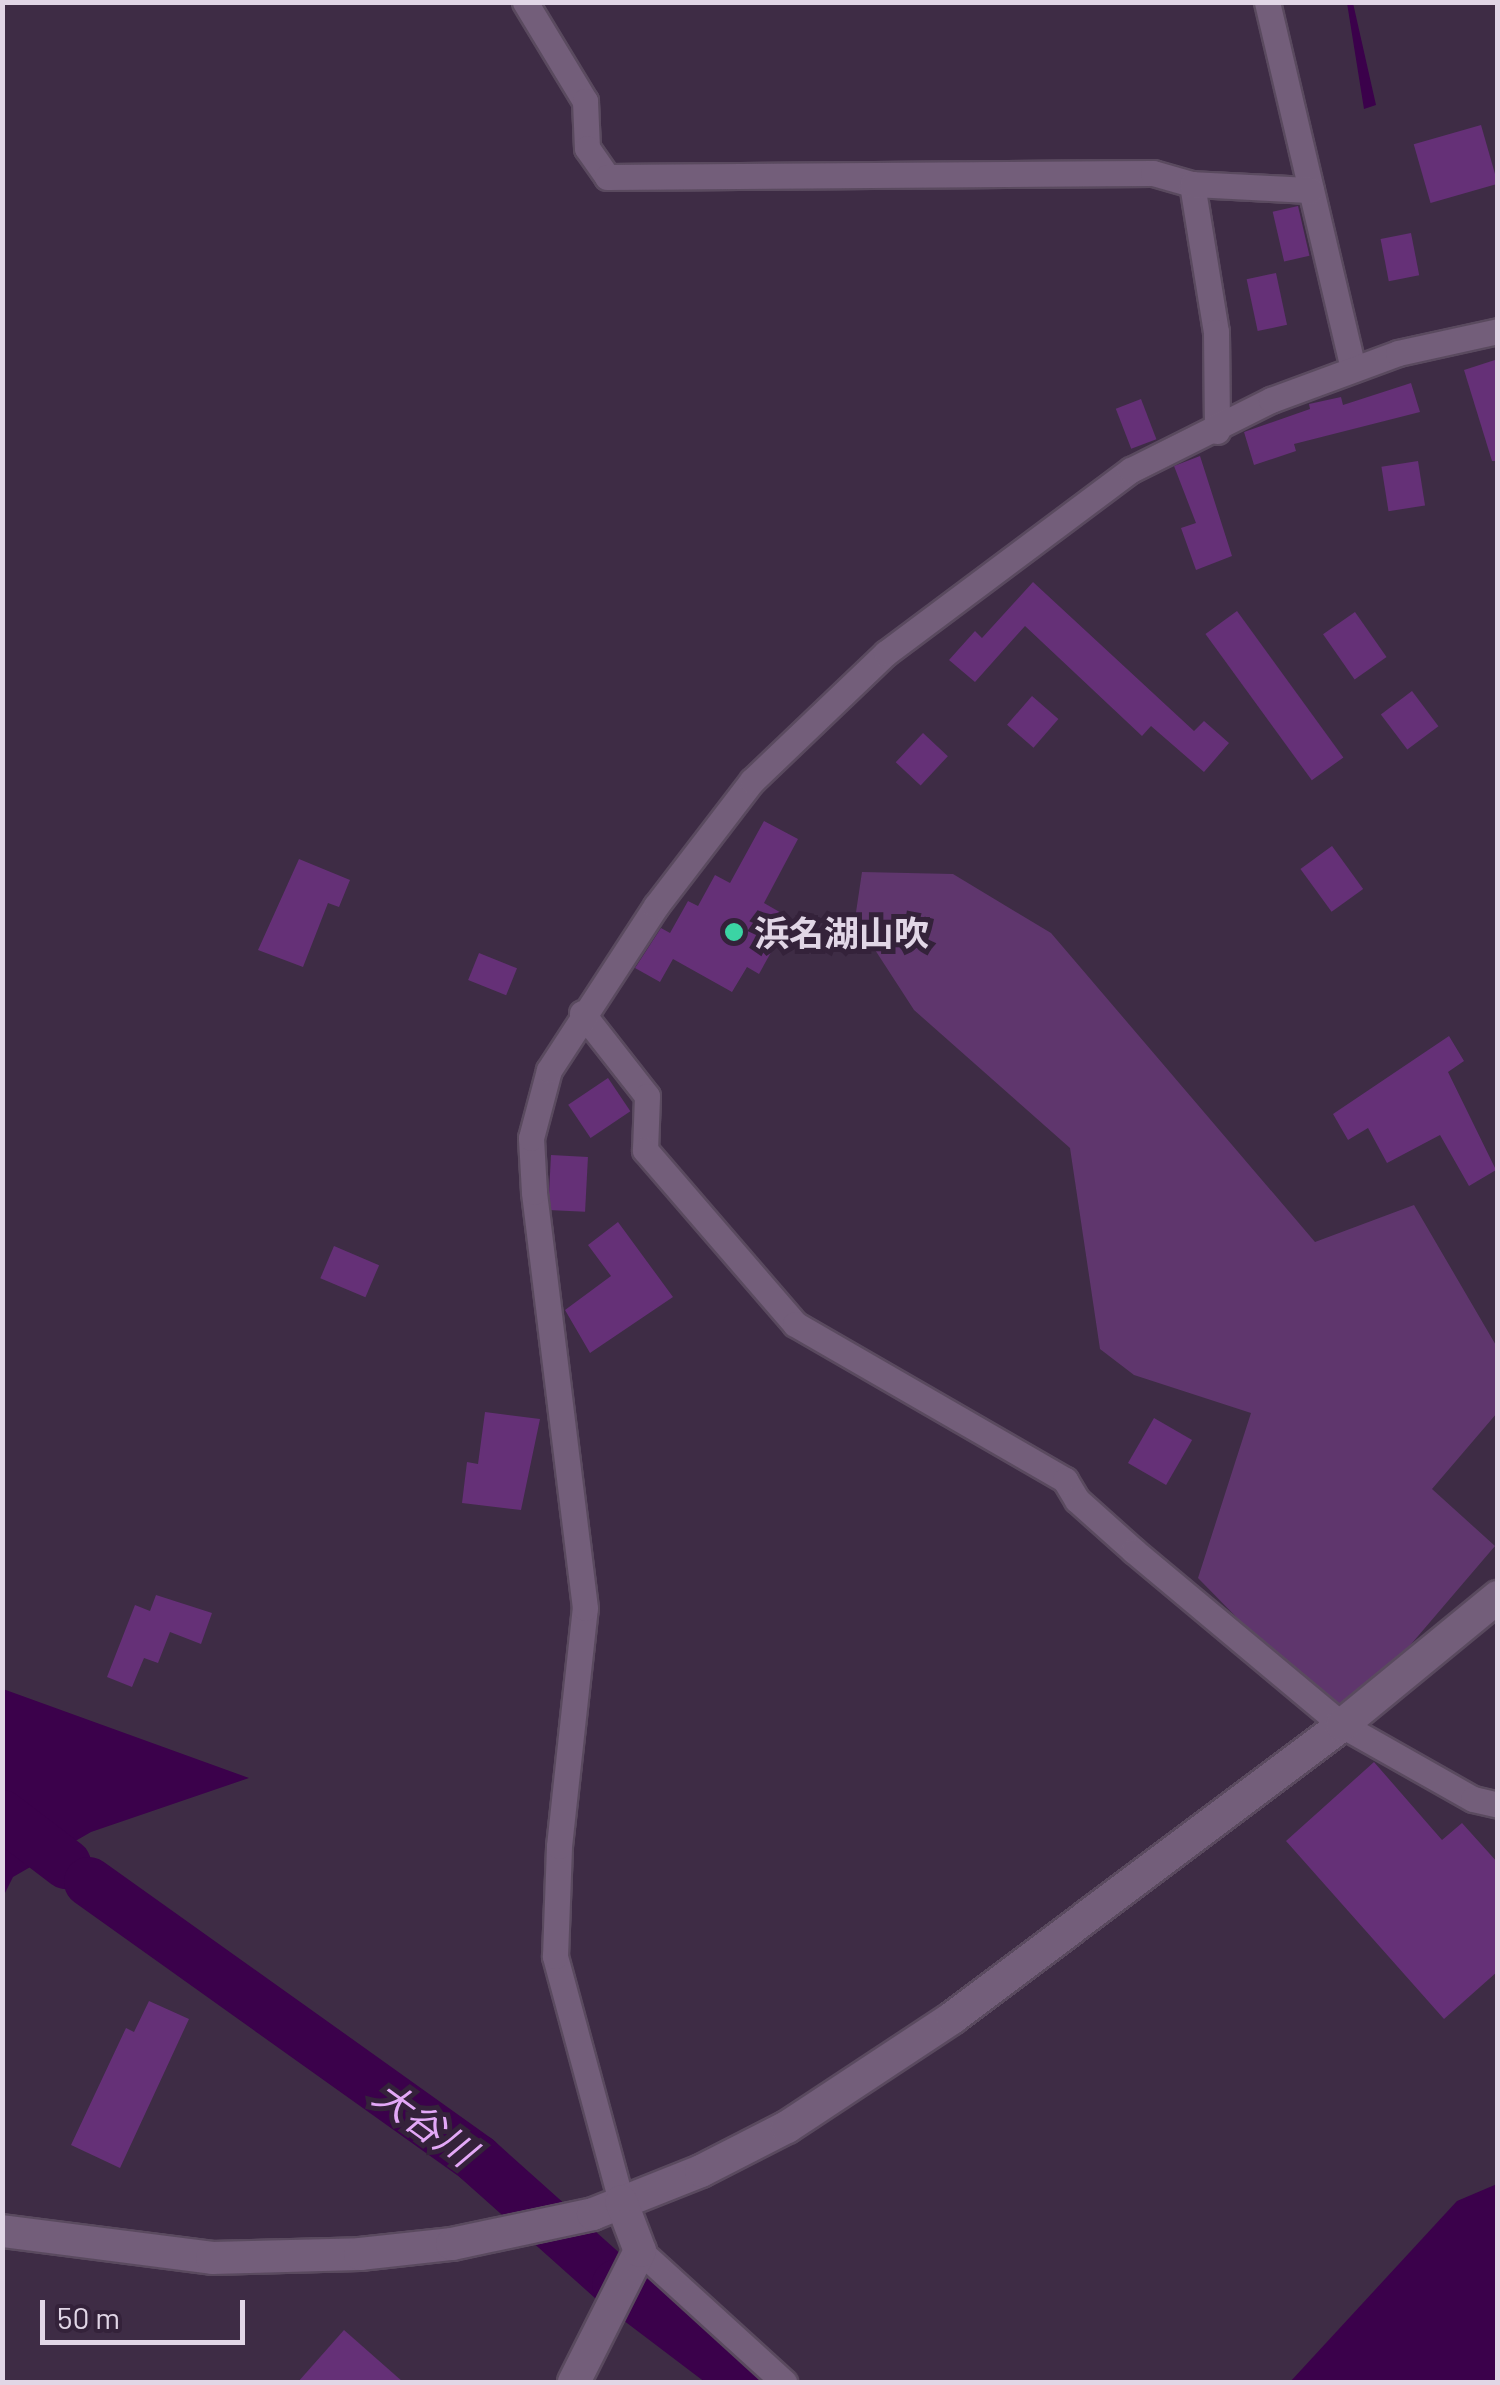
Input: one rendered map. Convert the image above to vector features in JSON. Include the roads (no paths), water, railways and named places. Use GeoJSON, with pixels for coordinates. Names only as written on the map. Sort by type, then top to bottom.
{"type":"FeatureCollection","features":[{"type":"Feature","properties":{"kind":"street"},"geometry":{"type":"LineString","coordinates":[[525,2],[585,101],[586,148],[607,177],[1153,173],[1192,184],[1312,190]]}},
{"type":"Feature","properties":{"kind":"street"},"geometry":{"type":"LineString","coordinates":[[1267,2],[1353,369]]}},
{"type":"Feature","properties":{"kind":"street"},"geometry":{"type":"LineString","coordinates":[[1192,184],[1216,332],[1218,431]]}},
{"type":"Feature","properties":{"kind":"street"},"geometry":{"type":"LineString","coordinates":[[784,2382],[640,2252],[621,2201],[555,1956],[559,1846],[585,1608],[531,1138],[549,1070],[582,1013],[752,781],[886,653],[1131,470],[1218,431],[1271,400],[1353,369],[1498,331]]}},
{"type":"Feature","properties":{"kind":"street"},"geometry":{"type":"LineString","coordinates":[[582,1013],[647,1096],[645,1150],[794,1324],[1065,1480],[1077,1500],[1148,1563],[1342,1724],[1473,1799],[1498,1805]]}},
{"type":"Feature","properties":{"kind":"street"},"geometry":{"type":"LineString","coordinates":[[2,2231],[212,2258],[360,2254],[514,2233],[621,2201],[787,2127],[936,2029],[1342,1724],[1498,1596]]}},
{"type":"Feature","properties":{"kind":"street"},"geometry":{"type":"LineString","coordinates":[[574,2382],[605,2328],[640,2252]]}},
{"type":"Feature","properties":{"kind":"waterway","name":"大谷川"},"geometry":{"type":"LineString","coordinates":[[2,1815],[66,1864]]}},
{"type":"Feature","properties":{"kind":"waterway","name":"大谷川"},"geometry":{"type":"LineString","coordinates":[[89,1882],[477,2159],[617,2284],[746,2382]]}},
{"type":"Feature","properties":{"kind":"place","name":"浜名湖山吹"},"geometry":{"type":"Point","coordinates":[734,932]}}]}
